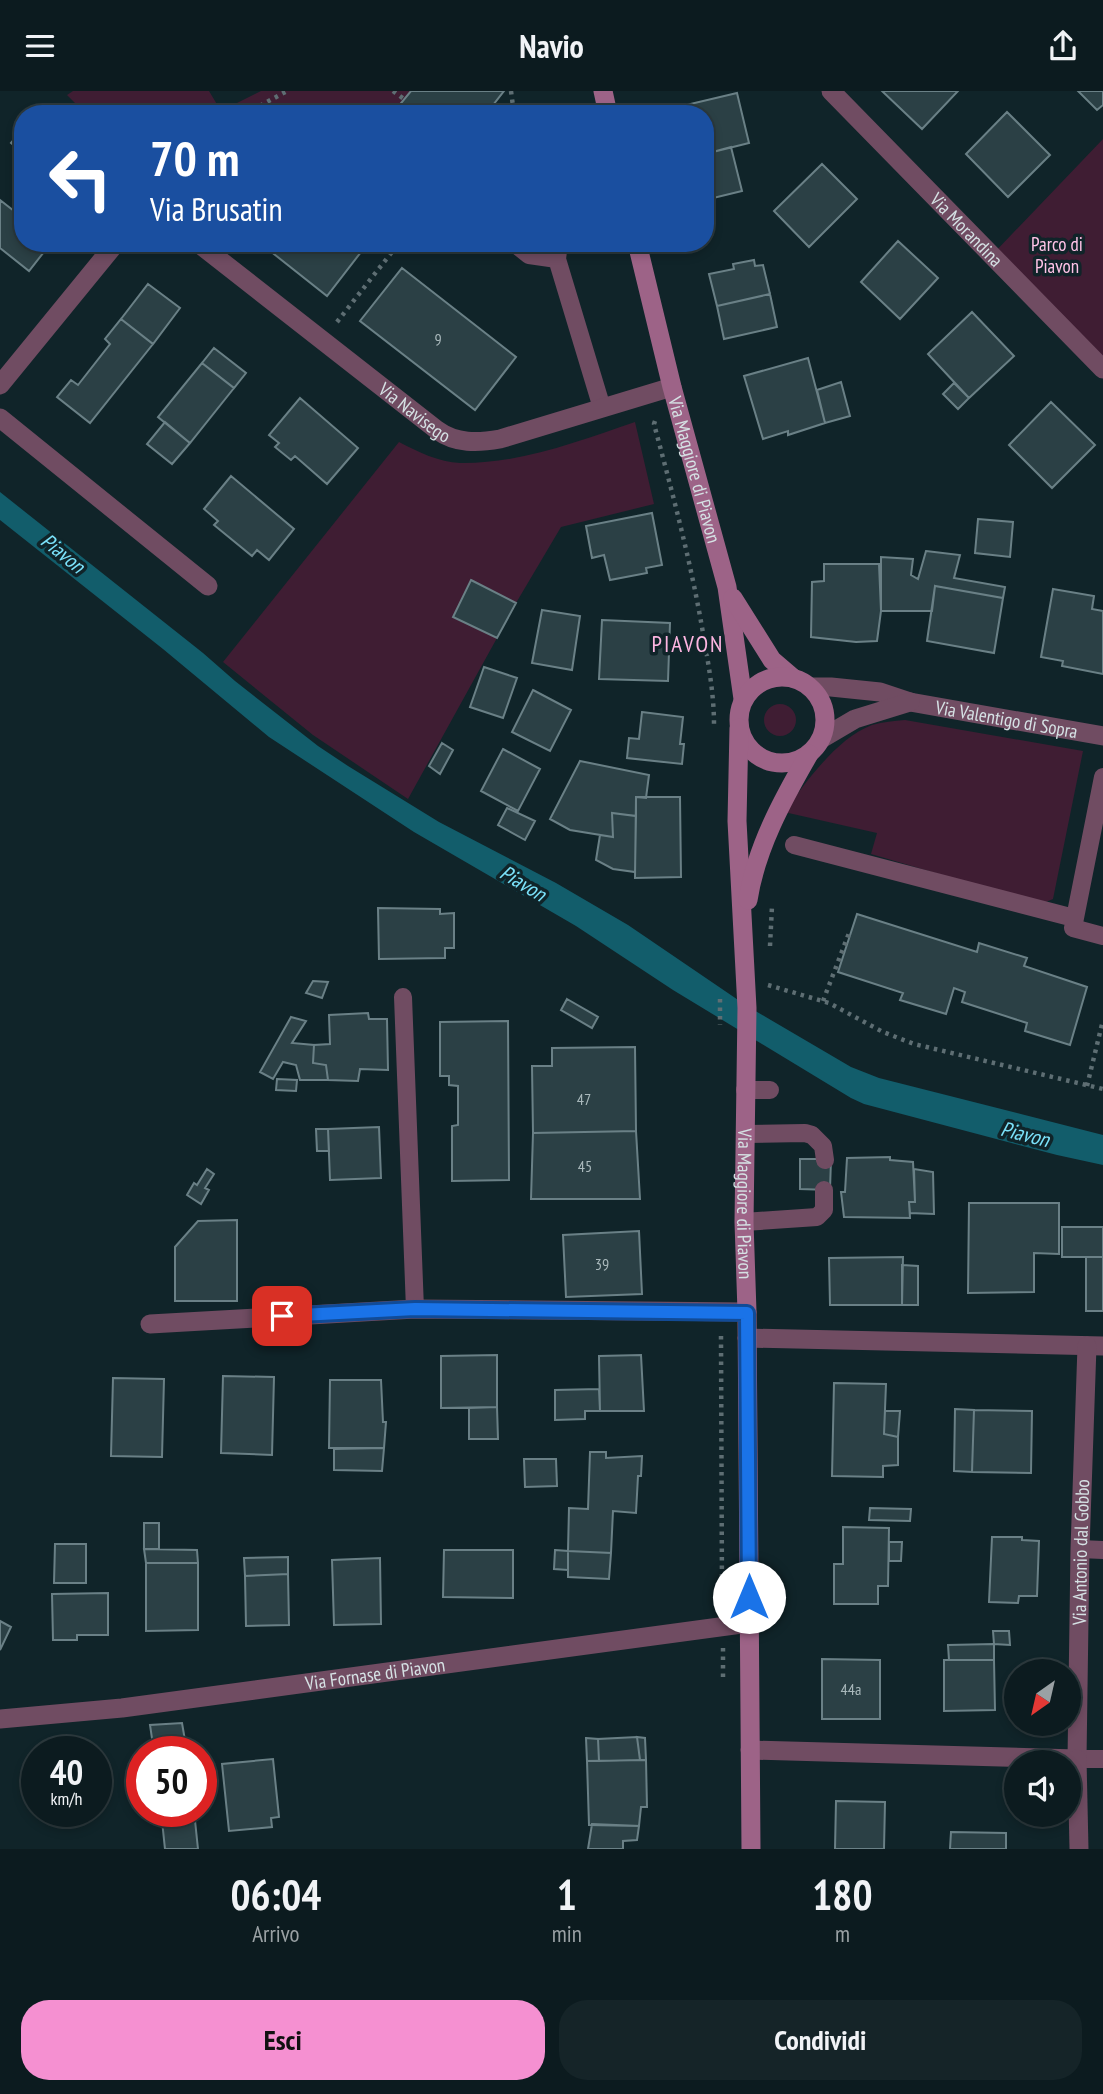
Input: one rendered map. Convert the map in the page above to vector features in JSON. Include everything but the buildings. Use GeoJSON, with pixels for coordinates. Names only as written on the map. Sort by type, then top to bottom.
{"type":"FeatureCollection","features":[{"type":"Feature","properties":{"kind":"main road","name":"Via Maggiore di Piavon"},"geometry":{"type":"LineString","coordinates":[[639,252],[672,387],[727,587],[743,699],[738,713],[737,821],[744,929],[747,1046],[744,1222],[751,1849]]}},
{"type":"Feature","properties":{"kind":"main road"},"geometry":{"type":"LineString","coordinates":[[727,587],[772,660],[819,698],[825,726],[769,829],[749,892],[744,929]]}},
{"type":"Feature","properties":{"kind":"main road"},"geometry":{"type":"LineString","coordinates":[[743,699],[752,688],[765,680],[778,677],[801,683]]}},
{"type":"Feature","properties":{"kind":"main road"},"geometry":{"type":"LineString","coordinates":[[739,728],[744,743],[754,754],[767,761],[781,764],[796,761],[815,747]]}},
{"type":"Feature","properties":{"kind":"street","name":"Via Morandina"},"geometry":{"type":"LineString","coordinates":[[831,91],[1103,369]]}},
{"type":"Feature","properties":{"kind":"street"},"geometry":{"type":"LineString","coordinates":[[0,385],[109,252]]}},
{"type":"Feature","properties":{"kind":"street","name":"Via Navisego"},"geometry":{"type":"LineString","coordinates":[[210,252],[452,439],[473,442],[500,439],[672,387]]}},
{"type":"Feature","properties":{"kind":"street"},"geometry":{"type":"LineString","coordinates":[[0,418],[208,586]]}},
{"type":"Feature","properties":{"kind":"street","name":"Via Valentigo di Sopra"},"geometry":{"type":"LineString","coordinates":[[801,683],[880,692],[910,702],[1103,736]]}},
{"type":"Feature","properties":{"kind":"street","name":"Via Valentigo di Sopra"},"geometry":{"type":"LineString","coordinates":[[815,747],[855,719],[910,702]]}},
{"type":"Feature","properties":{"kind":"street"},"geometry":{"type":"LineString","coordinates":[[150,1324],[415,1309],[747,1313]]}},
{"type":"Feature","properties":{"kind":"street","name":"Via Antonio dal Gobbo"},"geometry":{"type":"LineString","coordinates":[[747,1338],[1095,1346],[1080,1549],[1077,1750]]}},
{"type":"Feature","properties":{"kind":"street","name":"Via Fornase di Piavon"},"geometry":{"type":"LineString","coordinates":[[0,1719],[122,1708],[749,1623]]}},
{"type":"Feature","properties":{"kind":"street"},"geometry":{"type":"LineString","coordinates":[[750,1750],[1004,1757]]}},
{"type":"Feature","properties":{"kind":"street","name":"Via Antonio dal Gobbo"},"geometry":{"type":"LineString","coordinates":[[1079,1827],[1079,1849]]}},
{"type":"Feature","properties":{"kind":"lane"},"geometry":{"type":"LineString","coordinates":[[524,252],[528,255],[550,252]]}},
{"type":"Feature","properties":{"kind":"lane"},"geometry":{"type":"LineString","coordinates":[[558,252],[602,408]]}},
{"type":"Feature","properties":{"kind":"lane"},"geometry":{"type":"LineString","coordinates":[[1103,777],[1073,928],[1103,936]]}},
{"type":"Feature","properties":{"kind":"lane"},"geometry":{"type":"LineString","coordinates":[[794,845],[1074,918]]}},
{"type":"Feature","properties":{"kind":"lane"},"geometry":{"type":"LineString","coordinates":[[403,997],[415,1309]]}},
{"type":"Feature","properties":{"kind":"lane"},"geometry":{"type":"LineString","coordinates":[[746,1090],[769,1090]]}},
{"type":"Feature","properties":{"kind":"lane"},"geometry":{"type":"LineString","coordinates":[[745,1135],[798,1132],[810,1143],[819,1159]]}},
{"type":"Feature","properties":{"kind":"lane"},"geometry":{"type":"LineString","coordinates":[[744,1222],[817,1217],[824,1210],[818,1190]]}},
{"type":"Feature","properties":{"kind":"lane"},"geometry":{"type":"LineString","coordinates":[[1080,1549],[1103,1550]]}},
{"type":"Feature","properties":{"kind":"lane"},"geometry":{"type":"LineString","coordinates":[[1081,1759],[1103,1759]]}},
{"type":"Feature","properties":{"kind":"path"},"geometry":{"type":"LineString","coordinates":[[262,105],[288,91]]}},
{"type":"Feature","properties":{"kind":"path"},"geometry":{"type":"LineString","coordinates":[[393,91],[404,99]]}},
{"type":"Feature","properties":{"kind":"path"},"geometry":{"type":"LineString","coordinates":[[323,340],[392,252]]}},
{"type":"Feature","properties":{"kind":"path"},"geometry":{"type":"LineString","coordinates":[[656,420],[654,424],[686,544],[701,621],[710,675],[714,729]]}},
{"type":"Feature","properties":{"kind":"path"},"geometry":{"type":"LineString","coordinates":[[769,957],[772,904]]}},
{"type":"Feature","properties":{"kind":"path"},"geometry":{"type":"LineString","coordinates":[[823,1001],[849,933]]}},
{"type":"Feature","properties":{"kind":"path"},"geometry":{"type":"LineString","coordinates":[[769,978],[771,998]]}},
{"type":"Feature","properties":{"kind":"path"},"geometry":{"type":"LineString","coordinates":[[746,983],[769,985],[823,1001],[883,1032],[914,1044],[1103,1090]]}},
{"type":"Feature","properties":{"kind":"path"},"geometry":{"type":"LineString","coordinates":[[1087,1086],[1103,1020]]}},
{"type":"Feature","properties":{"kind":"path"},"geometry":{"type":"LineString","coordinates":[[720,1336],[722,1595]]}},
{"type":"Feature","properties":{"kind":"green space"},"geometry":{"type":"Polygon","coordinates":[[[73,91],[209,91],[217,105],[77,105],[67,95],[73,91]]]}},
{"type":"Feature","properties":{"kind":"green space"},"geometry":{"type":"Polygon","coordinates":[[[261,91],[411,91],[399,105],[233,105],[261,91]]]}},
{"type":"Feature","properties":{"kind":"green space","name":"Parco di Piavon"},"geometry":{"type":"Polygon","coordinates":[[[1103,139],[1103,369],[992,255],[1103,139]]]}},
{"type":"Feature","properties":{"kind":"green space"},"geometry":{"type":"Polygon","coordinates":[[[635,422],[654,504],[561,527],[516,603],[454,617],[497,638],[408,799],[313,735],[223,662],[399,442],[444,461],[482,462],[549,450],[635,422]]]}},
{"type":"Feature","properties":{"kind":"green space"},"geometry":{"type":"Polygon","coordinates":[[[780,704],[792,708],[796,720],[792,732],[780,736],[768,732],[764,720],[768,708],[780,704]]]}},
{"type":"Feature","properties":{"kind":"green space"},"geometry":{"type":"Polygon","coordinates":[[[905,720],[1083,751],[1053,899],[1034,902],[871,854],[877,833],[784,812],[823,762],[847,740],[872,725],[905,720]]]}},
{"type":"Feature","properties":{"kind":"water","name":"Piavon"},"geometry":{"type":"Polygon","coordinates":[[[0,492],[318,746],[439,822],[556,883],[628,925],[747,1006],[851,1067],[879,1078],[1103,1135],[1103,1165],[864,1104],[851,1098],[673,990],[576,926],[414,832],[269,737],[0,520],[0,492]]]}},
{"type":"Feature","properties":{"kind":"district","name":"PIAVON"},"geometry":{"type":"Point","coordinates":[688,643]}},
{"type":"Feature","properties":{"kind":"route"},"geometry":{"type":"LineString","coordinates":[[282,1316],[415,1309],[747,1313],[749,1597]]}}]}
